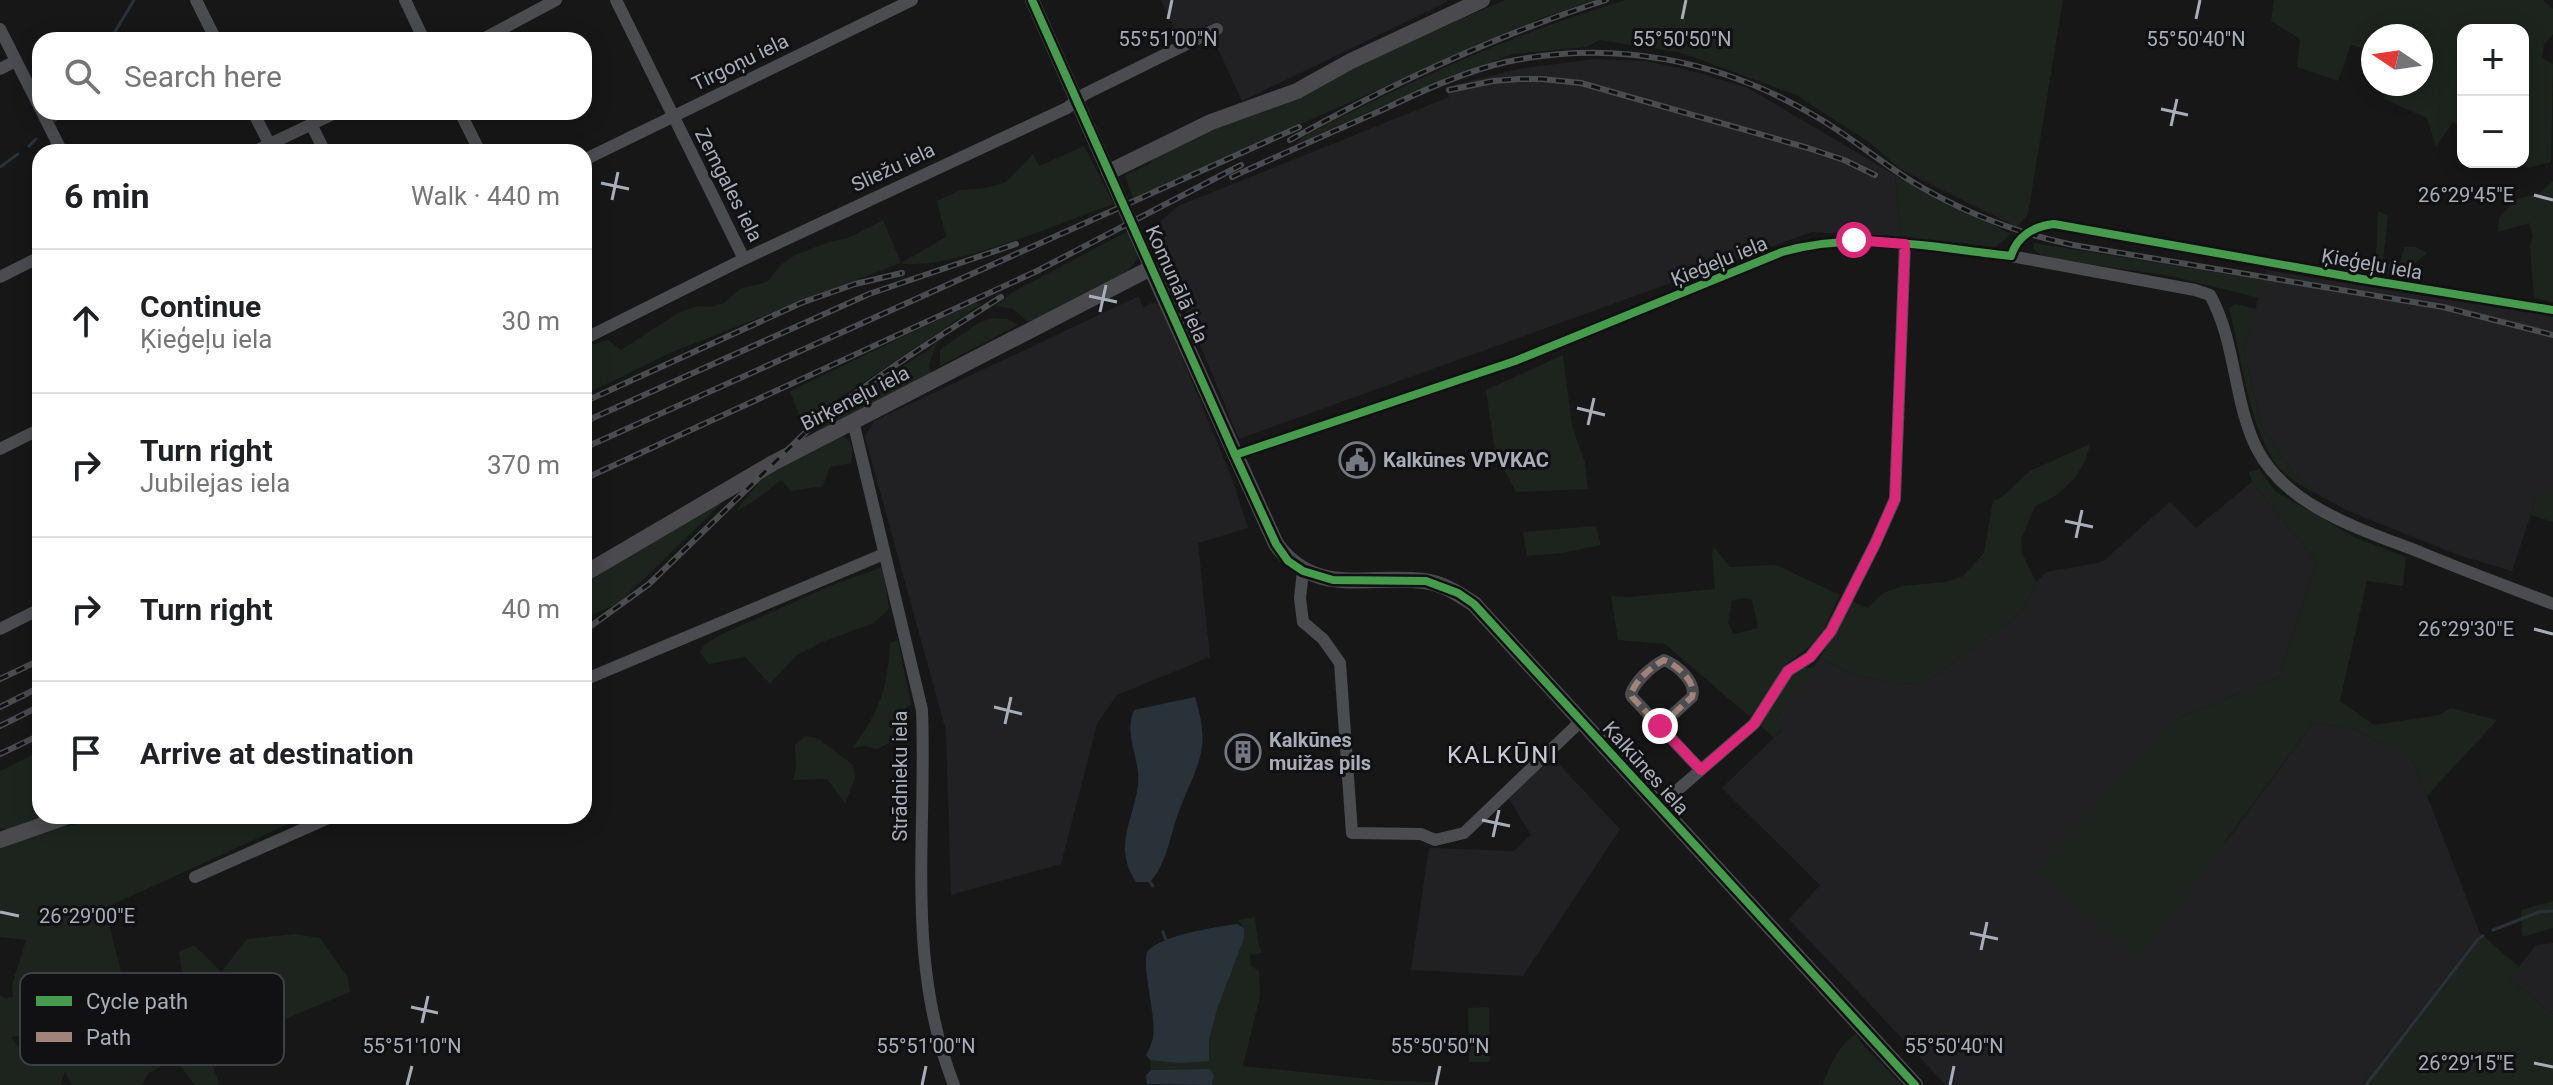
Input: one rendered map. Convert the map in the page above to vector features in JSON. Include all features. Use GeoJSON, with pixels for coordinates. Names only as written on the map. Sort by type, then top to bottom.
{"type":"FeatureCollection","features":[{"type":"Feature","properties":{"kind":"main road"},"geometry":{"type":"LineString","coordinates":[[1109,172],[1211,122],[1297,91],[1351,61],[1477,1]]}},
{"type":"Feature","properties":{"kind":"main road","name":"Birķeneļu iela"},"geometry":{"type":"LineString","coordinates":[[592,569],[703,502],[853,421],[1151,268]]}},
{"type":"Feature","properties":{"kind":"main road","name":"Komunālā iela"},"geometry":{"type":"LineString","coordinates":[[1151,268],[1276,544],[1288,561],[1303,571]]}},
{"type":"Feature","properties":{"kind":"main road","name":"Kalkūnes iela"},"geometry":{"type":"LineString","coordinates":[[1303,571],[1333,580],[1426,581],[1458,593],[1474,604],[1915,1085]]}},
{"type":"Feature","properties":{"kind":"main road"},"geometry":{"type":"LineString","coordinates":[[0,840],[46,824]]}},
{"type":"Feature","properties":{"kind":"street"},"geometry":{"type":"LineString","coordinates":[[405,0],[420,32]]}},
{"type":"Feature","properties":{"kind":"street"},"geometry":{"type":"LineString","coordinates":[[496,32],[556,0]]}},
{"type":"Feature","properties":{"kind":"street","name":"Zemgales iela"},"geometry":{"type":"LineString","coordinates":[[616,0],[744,259]]}},
{"type":"Feature","properties":{"kind":"street","name":"Tirgoņu iela"},"geometry":{"type":"LineString","coordinates":[[592,156],[912,0]]}},
{"type":"Feature","properties":{"kind":"street","name":"Komunālā iela"},"geometry":{"type":"LineString","coordinates":[[1032,0],[1151,268]]}},
{"type":"Feature","properties":{"kind":"street"},"geometry":{"type":"LineString","coordinates":[[200,1],[213,32]]}},
{"type":"Feature","properties":{"kind":"street"},"geometry":{"type":"LineString","coordinates":[[0,29],[32,92]]}},
{"type":"Feature","properties":{"kind":"street","name":"Sliežu iela"},"geometry":{"type":"LineString","coordinates":[[592,335],[744,259],[1067,108],[1217,29]]}},
{"type":"Feature","properties":{"kind":"street"},"geometry":{"type":"LineString","coordinates":[[0,69],[16,61]]}},
{"type":"Feature","properties":{"kind":"street"},"geometry":{"type":"LineString","coordinates":[[46,120],[58,144]]}},
{"type":"Feature","properties":{"kind":"street"},"geometry":{"type":"LineString","coordinates":[[257,120],[269,143],[320,120]]}},
{"type":"Feature","properties":{"kind":"street"},"geometry":{"type":"LineString","coordinates":[[464,120],[476,144]]}},
{"type":"Feature","properties":{"kind":"street"},"geometry":{"type":"LineString","coordinates":[[311,124],[321,144]]}},
{"type":"Feature","properties":{"kind":"street","name":"Ķieģeļu iela"},"geometry":{"type":"LineString","coordinates":[[1235,455],[1515,361],[1804,245],[1854,240],[2011,256],[2014,247],[2035,226],[2054,224],[2553,310]]}},
{"type":"Feature","properties":{"kind":"street"},"geometry":{"type":"LineString","coordinates":[[1659,806],[1754,724],[1788,671],[1810,657],[1831,631],[1895,499],[1905,244]]}},
{"type":"Feature","properties":{"kind":"street"},"geometry":{"type":"LineString","coordinates":[[2011,256],[2210,295],[2220,314],[2249,430],[2273,473],[2291,489],[2349,524],[2553,604]]}},
{"type":"Feature","properties":{"kind":"street"},"geometry":{"type":"LineString","coordinates":[[0,277],[32,261]]}},
{"type":"Feature","properties":{"kind":"street","name":"Strādnieku iela"},"geometry":{"type":"LineString","coordinates":[[853,421],[922,710],[921,932],[927,990],[941,1051],[954,1085]]}},
{"type":"Feature","properties":{"kind":"street"},"geometry":{"type":"LineString","coordinates":[[0,449],[32,433]]}},
{"type":"Feature","properties":{"kind":"street"},"geometry":{"type":"LineString","coordinates":[[592,677],[884,554]]}},
{"type":"Feature","properties":{"kind":"street"},"geometry":{"type":"LineString","coordinates":[[1303,571],[1300,598],[1303,622],[1323,639],[1340,663],[1352,833],[1421,834],[1435,840],[1464,833],[1581,721]]}},
{"type":"Feature","properties":{"kind":"street"},"geometry":{"type":"LineString","coordinates":[[0,629],[32,613]]}},
{"type":"Feature","properties":{"kind":"street"},"geometry":{"type":"LineString","coordinates":[[1660,726],[1695,691],[1667,660],[1657,663],[1633,686],[1631,694],[1660,726],[1701,770]]}},
{"type":"Feature","properties":{"kind":"street"},"geometry":{"type":"LineString","coordinates":[[195,877],[315,824]]}},
{"type":"Feature","properties":{"kind":"shaded area"},"geometry":{"type":"Polygon","coordinates":[[[1161,0],[1447,2],[1242,101],[1207,25],[1179,39],[1161,0]]]}},
{"type":"Feature","properties":{"kind":"shaded area"},"geometry":{"type":"Polygon","coordinates":[[[1506,0],[1596,0],[1541,18],[1133,198],[1125,175],[1150,164],[1155,157],[1506,0]]]}},
{"type":"Feature","properties":{"kind":"shaded area"},"geometry":{"type":"Polygon","coordinates":[[[1626,0],[2063,0],[2028,214],[2017,227],[1900,169],[1869,142],[1796,95],[1682,53],[1600,40],[1586,47],[1513,54],[1393,101],[1295,145],[1303,137],[1342,117],[1462,60],[1626,0]]]}},
{"type":"Feature","properties":{"kind":"shaded area"},"geometry":{"type":"Polygon","coordinates":[[[2274,0],[2543,0],[2553,9],[2553,34],[2544,45],[2542,58],[2553,64],[2551,162],[2529,168],[2529,24],[2457,24],[2457,124],[2453,122],[2436,147],[2427,118],[2384,99],[2384,96],[2433,96],[2433,24],[2361,24],[2361,48],[2351,45],[2338,81],[2297,67],[2300,39],[2271,21],[2274,0]]]}},
{"type":"Feature","properties":{"kind":"shaded area"},"geometry":{"type":"Polygon","coordinates":[[[1593,59],[1647,61],[1748,88],[1895,175],[1901,238],[1812,232],[1239,439],[1152,229],[1178,206],[1449,97],[1446,87],[1518,69],[1593,59]]]}},
{"type":"Feature","properties":{"kind":"shaded area"},"geometry":{"type":"Polygon","coordinates":[[[1084,146],[1114,204],[976,253],[921,264],[900,263],[672,352],[592,391],[592,345],[608,340],[621,350],[678,313],[697,306],[711,307],[724,303],[740,289],[767,282],[782,264],[795,255],[850,237],[883,220],[901,263],[946,237],[937,201],[960,190],[986,188],[1006,182],[1033,154],[1039,166],[1084,146]]]}},
{"type":"Feature","properties":{"kind":"shaded area"},"geometry":{"type":"Polygon","coordinates":[[[1895,175],[2011,234],[1995,247],[1901,238],[1895,175]]]}},
{"type":"Feature","properties":{"kind":"shaded area"},"geometry":{"type":"Polygon","coordinates":[[[2553,181],[2553,302],[2534,298],[2530,245],[2533,236],[2529,223],[2498,232],[2499,218],[2516,199],[2539,194],[2553,181]]]}},
{"type":"Feature","properties":{"kind":"shaded area"},"geometry":{"type":"Polygon","coordinates":[[[2378,211],[2388,216],[2383,261],[2400,262],[2405,247],[2415,247],[2427,253],[2404,273],[2375,275],[2378,211]]]}},
{"type":"Feature","properties":{"kind":"shaded area"},"geometry":{"type":"Polygon","coordinates":[[[1128,231],[1138,254],[1135,263],[1109,283],[1028,322],[1013,309],[996,306],[1011,293],[1128,231]]]}},
{"type":"Feature","properties":{"kind":"shaded area"},"geometry":{"type":"Polygon","coordinates":[[[2034,243],[2264,280],[2259,298],[2171,276],[2042,256],[2033,249],[2034,243]]]}},
{"type":"Feature","properties":{"kind":"shaded area"},"geometry":{"type":"Polygon","coordinates":[[[2266,270],[2553,316],[2553,494],[2538,493],[2512,571],[2458,555],[2348,511],[2314,492],[2294,474],[2262,428],[2244,351],[2266,270]]]}},
{"type":"Feature","properties":{"kind":"shaded area"},"geometry":{"type":"Polygon","coordinates":[[[1139,296],[1143,308],[1151,303],[1160,304],[1233,481],[1248,528],[1198,543],[1210,657],[1117,695],[1097,724],[1061,864],[951,895],[946,731],[865,437],[874,421],[1139,296]]]}},
{"type":"Feature","properties":{"kind":"shaded area"},"geometry":{"type":"Polygon","coordinates":[[[974,303],[981,304],[802,423],[790,391],[974,303]]]}},
{"type":"Feature","properties":{"kind":"shaded area"},"geometry":{"type":"Polygon","coordinates":[[[2235,304],[2256,309],[2244,351],[2262,428],[2294,474],[2316,494],[2280,469],[2260,434],[2247,392],[2229,308],[2235,304]]]}},
{"type":"Feature","properties":{"kind":"shaded area"},"geometry":{"type":"Polygon","coordinates":[[[992,318],[1007,319],[1018,325],[940,366],[940,350],[978,323],[992,318]]]}},
{"type":"Feature","properties":{"kind":"shaded area"},"geometry":{"type":"Polygon","coordinates":[[[938,340],[929,365],[931,373],[801,443],[877,382],[930,349],[938,340]]]}},
{"type":"Feature","properties":{"kind":"shaded area"},"geometry":{"type":"Polygon","coordinates":[[[1563,355],[1572,426],[1585,463],[1588,489],[1516,492],[1495,452],[1486,390],[1563,355]]]}},
{"type":"Feature","properties":{"kind":"shaded area"},"geometry":{"type":"Polygon","coordinates":[[[844,436],[852,448],[851,463],[830,467],[823,486],[791,491],[781,480],[734,513],[762,478],[822,444],[844,436]]]}},
{"type":"Feature","properties":{"kind":"shaded area"},"geometry":{"type":"Polygon","coordinates":[[[2090,444],[2086,460],[2075,478],[2058,494],[2035,507],[2021,539],[2022,553],[2036,582],[2021,613],[1924,684],[1893,683],[1852,674],[1820,658],[1851,601],[1868,608],[1883,593],[1903,586],[1946,582],[1963,576],[1984,553],[1993,501],[2002,497],[2030,471],[2090,444]]]}},
{"type":"Feature","properties":{"kind":"shaded area"},"geometry":{"type":"Polygon","coordinates":[[[2259,469],[2275,491],[2356,538],[2406,557],[2403,586],[2367,581],[2340,701],[2374,725],[2439,715],[2451,708],[2497,720],[2427,796],[2414,762],[2355,729],[2313,723],[2138,960],[2036,870],[2171,721],[2279,677],[2317,562],[2252,482],[2249,472],[2259,469]]]}},
{"type":"Feature","properties":{"kind":"shaded area"},"geometry":{"type":"Polygon","coordinates":[[[2252,482],[2317,562],[2279,677],[2171,721],[2226,842],[2313,723],[2355,729],[2414,762],[2480,933],[2362,1085],[1946,1085],[1789,919],[1820,885],[1722,788],[1781,731],[1776,718],[1820,658],[1852,674],[1893,683],[1924,684],[2021,613],[2036,582],[2046,572],[2102,562],[2170,502],[2196,528],[2252,482]]]}},
{"type":"Feature","properties":{"kind":"shaded area"},"geometry":{"type":"Polygon","coordinates":[[[2538,492],[2553,494],[2553,522],[2531,515],[2538,492]]]}},
{"type":"Feature","properties":{"kind":"shaded area"},"geometry":{"type":"Polygon","coordinates":[[[716,502],[721,504],[619,603],[592,615],[592,580],[627,554],[716,502]]]}},
{"type":"Feature","properties":{"kind":"shaded area"},"geometry":{"type":"Polygon","coordinates":[[[1596,526],[1601,545],[1527,556],[1523,532],[1596,526]]]}},
{"type":"Feature","properties":{"kind":"shaded area"},"geometry":{"type":"Polygon","coordinates":[[[1713,546],[1730,567],[1776,565],[1840,595],[1824,629],[1812,645],[1786,664],[1749,716],[1665,644],[1618,640],[1611,596],[1715,589],[1713,546]],[[1752,600],[1732,601],[1728,622],[1733,634],[1758,628],[1752,600]]]}},
{"type":"Feature","properties":{"kind":"shaded area"},"geometry":{"type":"Polygon","coordinates":[[[883,567],[889,609],[874,623],[822,642],[796,656],[770,684],[745,657],[709,664],[700,653],[704,645],[722,634],[835,584],[883,567]]]}},
{"type":"Feature","properties":{"kind":"shaded area"},"geometry":{"type":"Polygon","coordinates":[[[898,640],[911,704],[902,711],[893,741],[877,749],[864,746],[852,748],[875,711],[887,673],[890,643],[898,640]]]}},
{"type":"Feature","properties":{"kind":"shaded area"},"geometry":{"type":"Polygon","coordinates":[[[1798,667],[1815,668],[1776,718],[1781,730],[1774,737],[1758,724],[1798,667]]]}},
{"type":"Feature","properties":{"kind":"shaded area"},"geometry":{"type":"Polygon","coordinates":[[[1195,697],[1202,734],[1198,762],[1161,865],[1150,882],[1136,882],[1129,869],[1125,845],[1138,785],[1131,719],[1134,710],[1195,697]]]}},
{"type":"Feature","properties":{"kind":"shaded area"},"geometry":{"type":"Polygon","coordinates":[[[806,736],[819,739],[853,765],[855,778],[845,803],[827,779],[793,780],[795,745],[806,736]]]}},
{"type":"Feature","properties":{"kind":"shaded area"},"geometry":{"type":"Polygon","coordinates":[[[32,755],[32,824],[13,831],[0,828],[0,771],[32,755]]]}},
{"type":"Feature","properties":{"kind":"shaded area"},"geometry":{"type":"Polygon","coordinates":[[[1551,756],[1620,829],[1523,976],[1411,970],[1429,848],[1514,851],[1531,835],[1508,798],[1551,756]]]}},
{"type":"Feature","properties":{"kind":"shaded area"},"geometry":{"type":"Polygon","coordinates":[[[78,824],[289,824],[105,908],[121,973],[20,973],[20,1035],[11,1037],[20,1049],[20,1065],[163,1065],[149,1073],[142,1085],[72,1085],[65,1071],[61,1085],[0,1085],[0,995],[13,997],[12,985],[26,940],[0,937],[0,847],[43,831],[78,824]]]}},
{"type":"Feature","properties":{"kind":"shaded area"},"geometry":{"type":"Polygon","coordinates":[[[2553,901],[2553,928],[2522,937],[2521,910],[2553,901]]]}},
{"type":"Feature","properties":{"kind":"shaded area"},"geometry":{"type":"Polygon","coordinates":[[[1255,917],[1262,953],[1250,955],[1251,966],[1259,971],[1260,996],[1243,1066],[1389,1081],[1434,1082],[1433,1085],[1212,1085],[1210,1069],[1151,1070],[1150,1060],[1178,1063],[1209,1050],[1216,1009],[1244,938],[1244,928],[1238,920],[1255,917]]]}},
{"type":"Feature","properties":{"kind":"shaded area"},"geometry":{"type":"Polygon","coordinates":[[[1237,924],[1244,928],[1244,938],[1217,1009],[1209,1040],[1209,1061],[1178,1063],[1150,1060],[1146,1055],[1154,1029],[1146,966],[1148,951],[1177,936],[1237,924]]]}},
{"type":"Feature","properties":{"kind":"shaded area"},"geometry":{"type":"Polygon","coordinates":[[[2480,933],[2519,967],[2510,978],[2553,1015],[2553,1085],[2362,1085],[2480,933]]]}},
{"type":"Feature","properties":{"kind":"shaded area"},"geometry":{"type":"Polygon","coordinates":[[[295,934],[320,938],[348,978],[350,992],[284,1020],[284,973],[182,973],[179,952],[194,945],[221,972],[247,939],[295,934]]]}},
{"type":"Feature","properties":{"kind":"shaded area"},"geometry":{"type":"Polygon","coordinates":[[[2553,943],[2553,1015],[2510,978],[2536,945],[2553,943]]]}},
{"type":"Feature","properties":{"kind":"shaded area"},"geometry":{"type":"Polygon","coordinates":[[[1489,1007],[1490,1062],[1469,1062],[1468,1008],[1489,1007]]]}},
{"type":"Feature","properties":{"kind":"shaded area"},"geometry":{"type":"Polygon","coordinates":[[[1856,1034],[1902,1085],[1823,1085],[1840,1049],[1856,1034]]]}},
{"type":"Feature","properties":{"kind":"shaded area"},"geometry":{"type":"Polygon","coordinates":[[[180,1065],[212,1065],[220,1085],[195,1085],[180,1065]]]}},
{"type":"Feature","properties":{"kind":"shaded area"},"geometry":{"type":"Polygon","coordinates":[[[1210,1069],[1214,1075],[1212,1085],[1147,1084],[1146,1076],[1151,1070],[1210,1069]]]}},
{"type":"Feature","properties":{"kind":"waterway"},"geometry":{"type":"LineString","coordinates":[[115,32],[134,0]]}},
{"type":"Feature","properties":{"kind":"waterway"},"geometry":{"type":"LineString","coordinates":[[29,146],[36,139]]}},
{"type":"Feature","properties":{"kind":"waterway"},"geometry":{"type":"LineString","coordinates":[[0,167],[18,154]]}},
{"type":"Feature","properties":{"kind":"waterway"},"geometry":{"type":"LineString","coordinates":[[1150,882],[1153,886]]}},
{"type":"Feature","properties":{"kind":"waterway"},"geometry":{"type":"LineString","coordinates":[[2493,930],[2539,912],[2553,911]]}},
{"type":"Feature","properties":{"kind":"waterway"},"geometry":{"type":"LineString","coordinates":[[1163,932],[1166,940]]}},
{"type":"Feature","properties":{"kind":"waterway"},"geometry":{"type":"LineString","coordinates":[[2366,1085],[2483,936]]}},
{"type":"Feature","properties":{"kind":"railway"},"geometry":{"type":"LineString","coordinates":[[1290,140],[1445,62],[1524,29],[1606,0]]}},
{"type":"Feature","properties":{"kind":"railway"},"geometry":{"type":"LineString","coordinates":[[1232,177],[1474,71],[1546,55],[1626,54],[1704,68],[1779,97],[1828,124],[1903,176],[1935,194],[1972,213],[2032,234],[2073,245],[2443,307],[2553,335]]}},
{"type":"Feature","properties":{"kind":"railway"},"geometry":{"type":"LineString","coordinates":[[1449,90],[1519,79],[1581,83],[1808,148],[1875,175]]}},
{"type":"Feature","properties":{"kind":"railway"},"geometry":{"type":"LineString","coordinates":[[592,444],[1299,127]]}},
{"type":"Feature","properties":{"kind":"railway"},"geometry":{"type":"LineString","coordinates":[[592,475],[1037,271],[1241,165]]}},
{"type":"Feature","properties":{"kind":"railway"},"geometry":{"type":"LineString","coordinates":[[592,418],[869,294],[1016,244]]}},
{"type":"Feature","properties":{"kind":"railway"},"geometry":{"type":"LineString","coordinates":[[592,398],[801,303],[855,284],[902,273]]}},
{"type":"Feature","properties":{"kind":"railway"},"geometry":{"type":"LineString","coordinates":[[592,625],[649,584],[830,412],[1001,297]]}},
{"type":"Feature","properties":{"kind":"railway"},"geometry":{"type":"LineString","coordinates":[[0,679],[32,664]]}},
{"type":"Feature","properties":{"kind":"railway"},"geometry":{"type":"LineString","coordinates":[[0,707],[32,691]]}},
{"type":"Feature","properties":{"kind":"railway"},"geometry":{"type":"LineString","coordinates":[[0,726],[32,710]]}},
{"type":"Feature","properties":{"kind":"railway"},"geometry":{"type":"LineString","coordinates":[[0,754],[32,739]]}},
{"type":"Feature","properties":{"kind":"marked path"},"geometry":{"type":"LineString","coordinates":[[1660,726],[1692,697],[1693,691],[1685,675],[1664,660],[1640,679],[1632,697],[1701,770]]}},
{"type":"Feature","properties":{"kind":"cycle path"},"geometry":{"type":"LineString","coordinates":[[1032,0],[1235,455],[1276,544],[1288,561],[1303,571],[1333,580],[1426,581],[1458,593],[1474,604],[1915,1085]]}},
{"type":"Feature","properties":{"kind":"cycle path"},"geometry":{"type":"LineString","coordinates":[[1235,455],[1515,361],[1782,252],[1839,242],[1925,245],[2011,256],[2017,243],[2027,233],[2054,224],[2553,310]]}},
{"type":"Feature","properties":{"kind":"place","name":"Kalkūnes VPVKAC"},"geometry":{"type":"Point","coordinates":[1357,460]}},
{"type":"Feature","properties":{"kind":"place","name":"Kalkūnes muižas pils"},"geometry":{"type":"Point","coordinates":[1243,752]}},
{"type":"Feature","properties":{"kind":"district","name":"KALKŪNI"},"geometry":{"type":"Point","coordinates":[1503,755]}},
{"type":"Feature","properties":{"kind":"route"},"geometry":{"type":"LineString","coordinates":[[1660,726],[1701,770],[1754,724],[1788,671],[1810,657],[1831,631],[1895,499],[1905,244],[1854,240]]}}]}
